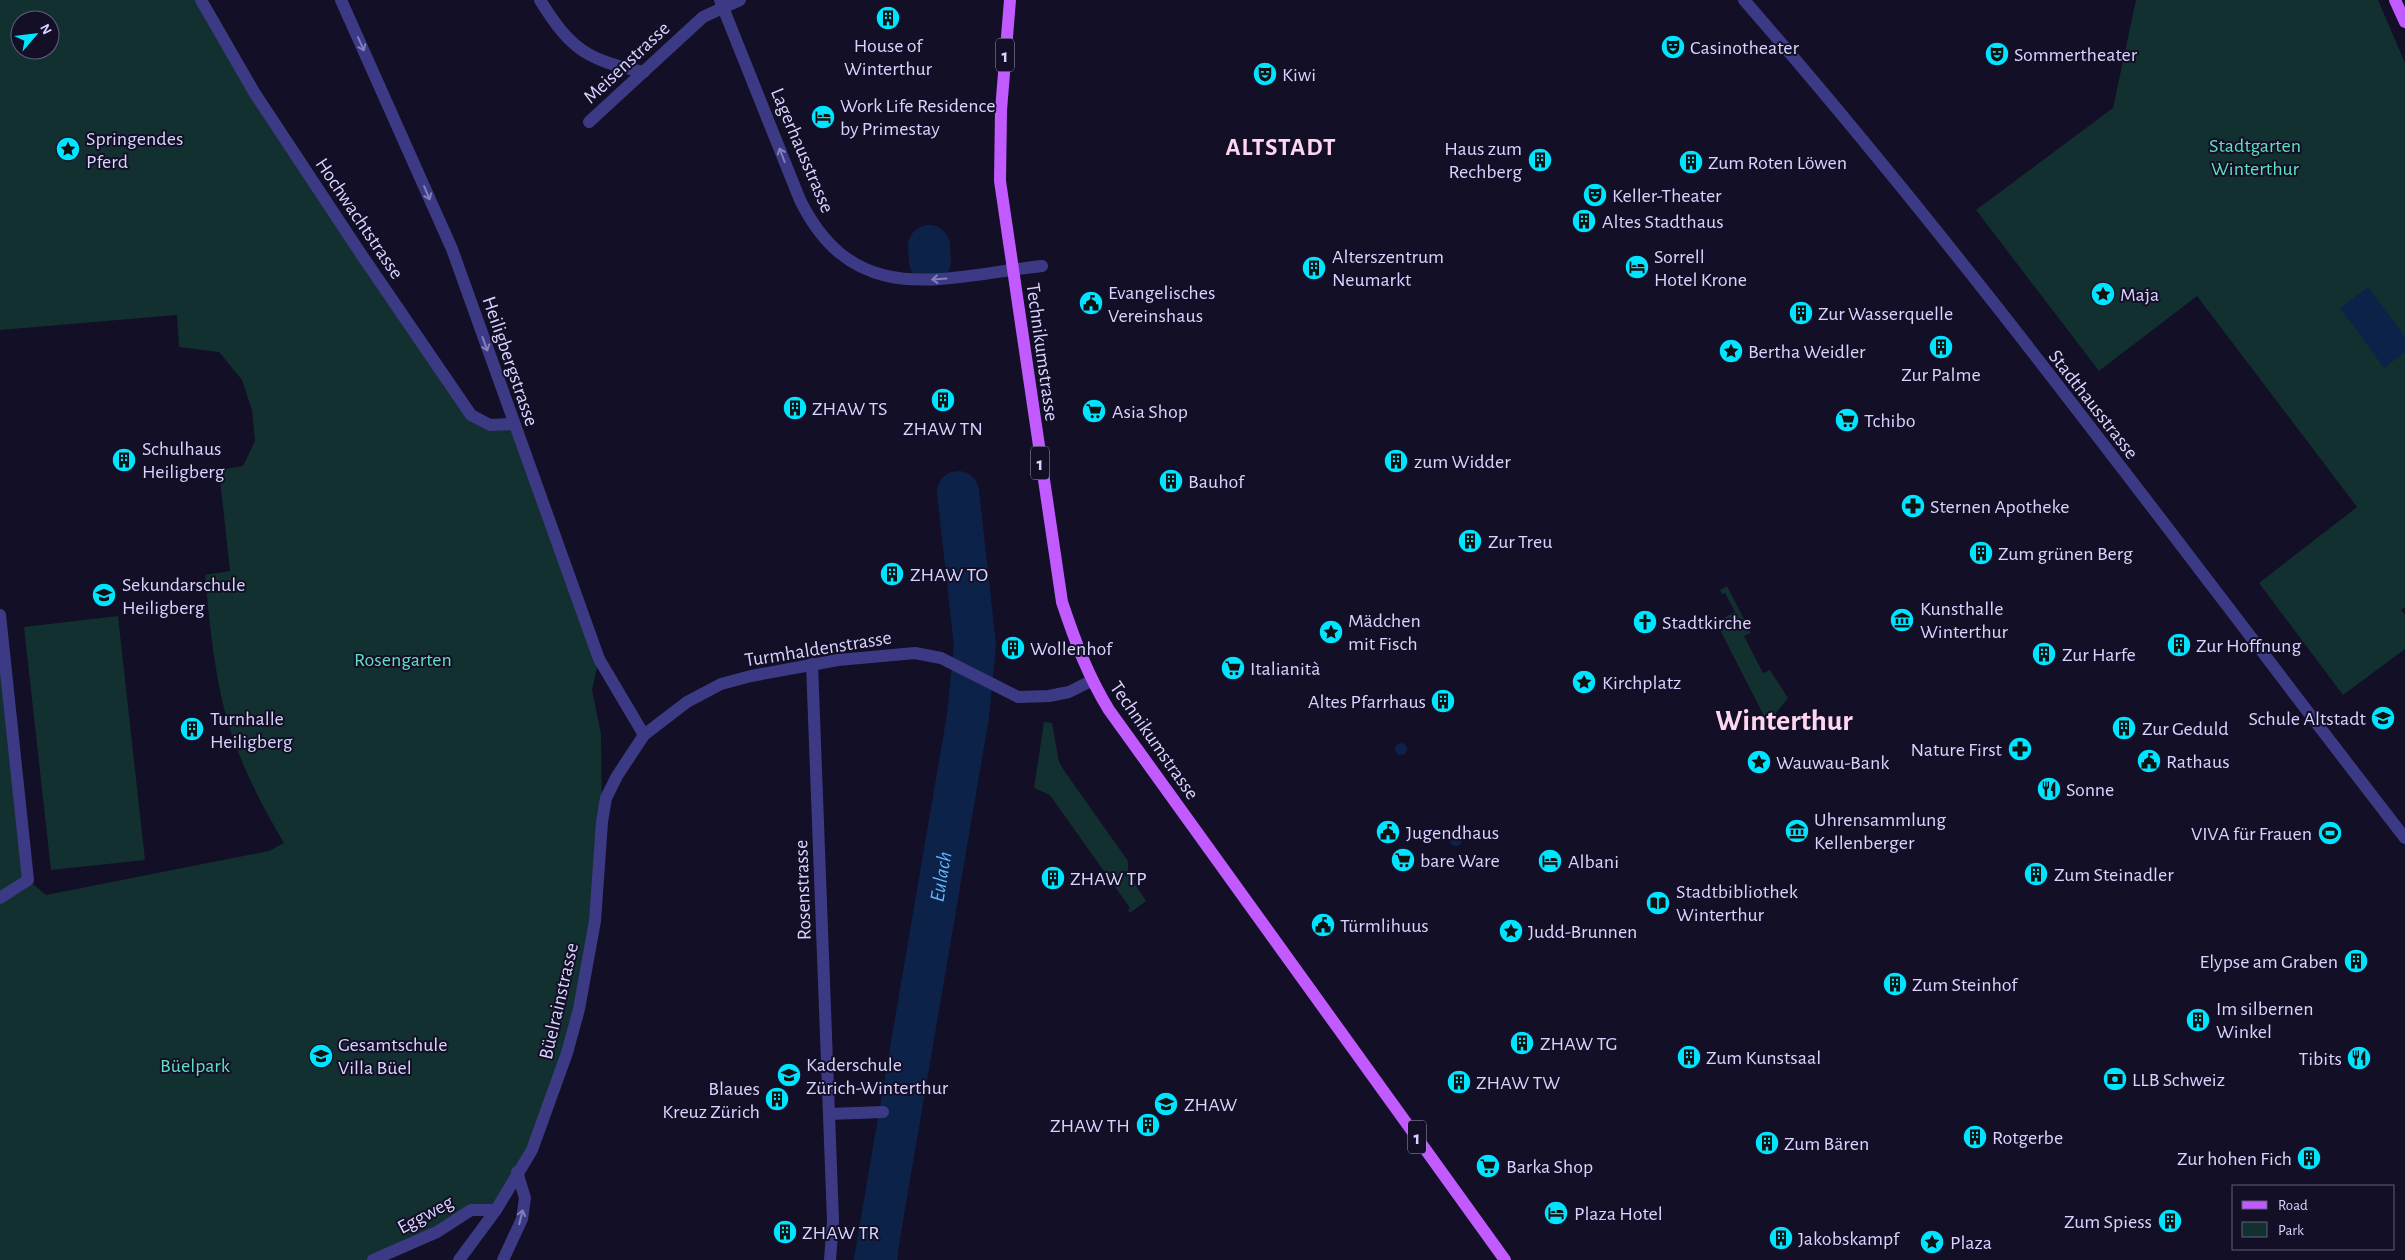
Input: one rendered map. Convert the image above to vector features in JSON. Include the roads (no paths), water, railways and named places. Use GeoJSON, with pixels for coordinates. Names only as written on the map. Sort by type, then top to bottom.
{"type":"FeatureCollection","features":[{"type":"Feature","properties":{"kind":"main road","name":"Technikumstrasse"},"geometry":{"type":"LineString","coordinates":[[1010,0],[1001,110],[1000,181],[1062,602],[1079,654],[1091,681],[1109,710],[1505,1260]]}},
{"type":"Feature","properties":{"kind":"main road"},"geometry":{"type":"LineString","coordinates":[[2395,0],[2405,22]]}},
{"type":"Feature","properties":{"kind":"street","name":"Hochwachtstrasse"},"geometry":{"type":"LineString","coordinates":[[201,0],[259,100],[471,415],[490,425],[513,424]]}},
{"type":"Feature","properties":{"kind":"street","name":"Heiligbergstrasse"},"geometry":{"type":"LineString","coordinates":[[341,0],[452,249],[513,424],[600,659],[644,735]]}},
{"type":"Feature","properties":{"kind":"street"},"geometry":{"type":"LineString","coordinates":[[540,0],[563,35],[579,49],[610,65],[644,72]]}},
{"type":"Feature","properties":{"kind":"street","name":"Meisenstrasse"},"geometry":{"type":"LineString","coordinates":[[589,122],[703,17],[722,4],[740,0]]}},
{"type":"Feature","properties":{"kind":"street","name":"Stadthausstrasse"},"geometry":{"type":"LineString","coordinates":[[1744,0],[1841,111],[2405,838]]}},
{"type":"Feature","properties":{"kind":"street","name":"Lagerhausstrasse"},"geometry":{"type":"LineString","coordinates":[[722,4],[800,200],[812,222],[836,250],[871,272],[908,280],[955,278],[1042,266]]}},
{"type":"Feature","properties":{"kind":"street"},"geometry":{"type":"LineString","coordinates":[[0,615],[28,880],[0,898]]}},
{"type":"Feature","properties":{"kind":"street","name":"Turmhaldenstrasse"},"geometry":{"type":"LineString","coordinates":[[644,735],[687,702],[721,684],[812,664],[915,653],[941,658],[983,681],[1018,697],[1049,696],[1069,692],[1091,681]]}},
{"type":"Feature","properties":{"kind":"street","name":"Rosenstrasse"},"geometry":{"type":"LineString","coordinates":[[812,664],[833,1221],[830,1260]]}},
{"type":"Feature","properties":{"kind":"street","name":"Büelrainstrasse"},"geometry":{"type":"LineString","coordinates":[[459,1260],[496,1210],[517,1172],[532,1150],[567,1054],[579,1009],[595,921],[602,822],[606,798],[617,776],[644,735]]}},
{"type":"Feature","properties":{"kind":"street"},"geometry":{"type":"LineString","coordinates":[[829,1114],[883,1112]]}},
{"type":"Feature","properties":{"kind":"street"},"geometry":{"type":"LineString","coordinates":[[503,1260],[522,1219],[525,1198],[517,1172]]}},
{"type":"Feature","properties":{"kind":"street","name":"Eggweg"},"geometry":{"type":"LineString","coordinates":[[373,1260],[437,1232],[471,1210],[496,1210]]}},
{"type":"Feature","properties":{"kind":"water"},"geometry":{"type":"Polygon","coordinates":[[[2368,287],[2405,337],[2405,352],[2384,368],[2340,308],[2368,287]]]}},
{"type":"Feature","properties":{"kind":"water"},"geometry":{"type":"Polygon","coordinates":[[[1403,743],[1406,744],[1406,754],[1399,755],[1396,754],[1395,747],[1396,744],[1403,743]]]}},
{"type":"Feature","properties":{"kind":"water"},"geometry":{"type":"Polygon","coordinates":[[[1458,834],[1461,835],[1461,845],[1454,846],[1451,845],[1450,838],[1451,835],[1458,834]]]}},
{"type":"Feature","properties":{"kind":"water","name":"Judd-Brunnen"},"geometry":{"type":"Polygon","coordinates":[[[1513,925],[1516,926],[1516,936],[1509,937],[1506,936],[1505,929],[1506,926],[1513,925]]]}},
{"type":"Feature","properties":{"kind":"waterway","name":"Eulach"},"geometry":{"type":"LineString","coordinates":[[929,246],[930,261]]}},
{"type":"Feature","properties":{"kind":"waterway","name":"Eulach"},"geometry":{"type":"LineString","coordinates":[[875,1260],[968,716],[975,645],[958,492]]}},
{"type":"Feature","properties":{"kind":"place","name":"House of Winterthur"},"geometry":{"type":"Point","coordinates":[888,18]}},
{"type":"Feature","properties":{"kind":"place","name":"Casinotheater"},"geometry":{"type":"Point","coordinates":[1673,47]}},
{"type":"Feature","properties":{"kind":"place","name":"Sommertheater"},"geometry":{"type":"Point","coordinates":[1997,54]}},
{"type":"Feature","properties":{"kind":"place","name":"Kiwi"},"geometry":{"type":"Point","coordinates":[1265,74]}},
{"type":"Feature","properties":{"kind":"place","name":"Work Life Residence by Primestay"},"geometry":{"type":"Point","coordinates":[823,117]}},
{"type":"Feature","properties":{"kind":"place","name":"Springendes Pferd"},"geometry":{"type":"Point","coordinates":[68,149]}},
{"type":"Feature","properties":{"kind":"place","name":"Haus zum Rechberg"},"geometry":{"type":"Point","coordinates":[1540,160]}},
{"type":"Feature","properties":{"kind":"place","name":"Zum Roten Löwen"},"geometry":{"type":"Point","coordinates":[1691,162]}},
{"type":"Feature","properties":{"kind":"place","name":"Keller-Theater"},"geometry":{"type":"Point","coordinates":[1595,195]}},
{"type":"Feature","properties":{"kind":"place","name":"Altes Stadthaus"},"geometry":{"type":"Point","coordinates":[1584,221]}},
{"type":"Feature","properties":{"kind":"place","name":"Sorrell Hotel Krone"},"geometry":{"type":"Point","coordinates":[1637,267]}},
{"type":"Feature","properties":{"kind":"place","name":"Alterszentrum Neumarkt"},"geometry":{"type":"Point","coordinates":[1314,268]}},
{"type":"Feature","properties":{"kind":"place","name":"Maja"},"geometry":{"type":"Point","coordinates":[2103,294]}},
{"type":"Feature","properties":{"kind":"place","name":"Evangelisches Vereinshaus"},"geometry":{"type":"Point","coordinates":[1091,303]}},
{"type":"Feature","properties":{"kind":"place","name":"Zur Wasserquelle"},"geometry":{"type":"Point","coordinates":[1801,313]}},
{"type":"Feature","properties":{"kind":"place","name":"Zur Palme"},"geometry":{"type":"Point","coordinates":[1941,347]}},
{"type":"Feature","properties":{"kind":"place","name":"Bertha Weidler"},"geometry":{"type":"Point","coordinates":[1731,351]}},
{"type":"Feature","properties":{"kind":"place","name":"ZHAW TN"},"geometry":{"type":"Point","coordinates":[943,400]}},
{"type":"Feature","properties":{"kind":"place","name":"ZHAW TS"},"geometry":{"type":"Point","coordinates":[795,408]}},
{"type":"Feature","properties":{"kind":"place","name":"Asia Shop"},"geometry":{"type":"Point","coordinates":[1094,411]}},
{"type":"Feature","properties":{"kind":"place","name":"Tchibo"},"geometry":{"type":"Point","coordinates":[1847,420]}},
{"type":"Feature","properties":{"kind":"place","name":"Schulhaus Heiligberg"},"geometry":{"type":"Point","coordinates":[124,460]}},
{"type":"Feature","properties":{"kind":"place","name":"zum Widder"},"geometry":{"type":"Point","coordinates":[1396,461]}},
{"type":"Feature","properties":{"kind":"place","name":"Bauhof"},"geometry":{"type":"Point","coordinates":[1171,481]}},
{"type":"Feature","properties":{"kind":"place","name":"Sternen Apotheke"},"geometry":{"type":"Point","coordinates":[1913,506]}},
{"type":"Feature","properties":{"kind":"place","name":"Zur Treu"},"geometry":{"type":"Point","coordinates":[1470,541]}},
{"type":"Feature","properties":{"kind":"place","name":"Zum grünen Berg"},"geometry":{"type":"Point","coordinates":[1981,553]}},
{"type":"Feature","properties":{"kind":"place","name":"ZHAW TO"},"geometry":{"type":"Point","coordinates":[892,574]}},
{"type":"Feature","properties":{"kind":"place","name":"Sekundarschule Heiligberg"},"geometry":{"type":"Point","coordinates":[104,595]}},
{"type":"Feature","properties":{"kind":"place","name":"Kunsthalle Winterthur"},"geometry":{"type":"Point","coordinates":[1902,620]}},
{"type":"Feature","properties":{"kind":"place","name":"Stadtkirche"},"geometry":{"type":"Point","coordinates":[1645,622]}},
{"type":"Feature","properties":{"kind":"place","name":"Mädchen mit Fisch"},"geometry":{"type":"Point","coordinates":[1331,632]}},
{"type":"Feature","properties":{"kind":"place","name":"Zur Hoffnung"},"geometry":{"type":"Point","coordinates":[2179,645]}},
{"type":"Feature","properties":{"kind":"place","name":"Wollenhof"},"geometry":{"type":"Point","coordinates":[1013,648]}},
{"type":"Feature","properties":{"kind":"place","name":"Zur Harfe"},"geometry":{"type":"Point","coordinates":[2044,654]}},
{"type":"Feature","properties":{"kind":"place","name":"Italianità"},"geometry":{"type":"Point","coordinates":[1233,668]}},
{"type":"Feature","properties":{"kind":"place","name":"Kirchplatz"},"geometry":{"type":"Point","coordinates":[1584,682]}},
{"type":"Feature","properties":{"kind":"place","name":"Altes Pfarrhaus"},"geometry":{"type":"Point","coordinates":[1443,701]}},
{"type":"Feature","properties":{"kind":"place","name":"Schule Altstadt"},"geometry":{"type":"Point","coordinates":[2383,718]}},
{"type":"Feature","properties":{"kind":"place","name":"Zur Geduld"},"geometry":{"type":"Point","coordinates":[2124,728]}},
{"type":"Feature","properties":{"kind":"place","name":"Turnhalle Heiligberg"},"geometry":{"type":"Point","coordinates":[192,729]}},
{"type":"Feature","properties":{"kind":"place","name":"Nature First"},"geometry":{"type":"Point","coordinates":[2020,749]}},
{"type":"Feature","properties":{"kind":"place","name":"Rathaus"},"geometry":{"type":"Point","coordinates":[2149,761]}},
{"type":"Feature","properties":{"kind":"place","name":"Wauwau-Bank"},"geometry":{"type":"Point","coordinates":[1759,762]}},
{"type":"Feature","properties":{"kind":"place","name":"Sonne"},"geometry":{"type":"Point","coordinates":[2049,789]}},
{"type":"Feature","properties":{"kind":"place","name":"Uhrensammlung Kellenberger"},"geometry":{"type":"Point","coordinates":[1797,831]}},
{"type":"Feature","properties":{"kind":"place","name":"Jugendhaus"},"geometry":{"type":"Point","coordinates":[1388,832]}},
{"type":"Feature","properties":{"kind":"place","name":"VIVA für Frauen"},"geometry":{"type":"Point","coordinates":[2330,833]}},
{"type":"Feature","properties":{"kind":"place","name":"bare Ware"},"geometry":{"type":"Point","coordinates":[1403,860]}},
{"type":"Feature","properties":{"kind":"place","name":"Albani"},"geometry":{"type":"Point","coordinates":[1550,861]}},
{"type":"Feature","properties":{"kind":"place","name":"Zum Steinadler"},"geometry":{"type":"Point","coordinates":[2036,874]}},
{"type":"Feature","properties":{"kind":"place","name":"ZHAW TP"},"geometry":{"type":"Point","coordinates":[1053,878]}},
{"type":"Feature","properties":{"kind":"place","name":"Stadtbibliothek Winterthur"},"geometry":{"type":"Point","coordinates":[1658,903]}},
{"type":"Feature","properties":{"kind":"place","name":"Türmlihuus"},"geometry":{"type":"Point","coordinates":[1323,925]}},
{"type":"Feature","properties":{"kind":"place","name":"Judd-Brunnen"},"geometry":{"type":"Point","coordinates":[1511,931]}},
{"type":"Feature","properties":{"kind":"place","name":"Elypse am Graben"},"geometry":{"type":"Point","coordinates":[2356,961]}},
{"type":"Feature","properties":{"kind":"place","name":"Zum Steinhof"},"geometry":{"type":"Point","coordinates":[1895,984]}},
{"type":"Feature","properties":{"kind":"place","name":"Im silbernen Winkel"},"geometry":{"type":"Point","coordinates":[2198,1020]}},
{"type":"Feature","properties":{"kind":"place","name":"ZHAW TG"},"geometry":{"type":"Point","coordinates":[1522,1043]}},
{"type":"Feature","properties":{"kind":"place","name":"Gesamtschule Villa Büel"},"geometry":{"type":"Point","coordinates":[321,1056]}},
{"type":"Feature","properties":{"kind":"place","name":"Zum Kunstsaal"},"geometry":{"type":"Point","coordinates":[1689,1057]}},
{"type":"Feature","properties":{"kind":"place","name":"Tibits"},"geometry":{"type":"Point","coordinates":[2359,1058]}},
{"type":"Feature","properties":{"kind":"place","name":"Kaderschule Zürich-Winterthur"},"geometry":{"type":"Point","coordinates":[789,1075]}},
{"type":"Feature","properties":{"kind":"place","name":"LLB Schweiz"},"geometry":{"type":"Point","coordinates":[2115,1079]}},
{"type":"Feature","properties":{"kind":"place","name":"ZHAW TW"},"geometry":{"type":"Point","coordinates":[1459,1082]}},
{"type":"Feature","properties":{"kind":"place","name":"Blaues Kreuz Zürich"},"geometry":{"type":"Point","coordinates":[777,1099]}},
{"type":"Feature","properties":{"kind":"place","name":"ZHAW"},"geometry":{"type":"Point","coordinates":[1166,1104]}},
{"type":"Feature","properties":{"kind":"place","name":"ZHAW TH"},"geometry":{"type":"Point","coordinates":[1148,1125]}},
{"type":"Feature","properties":{"kind":"place","name":"Rotgerbe"},"geometry":{"type":"Point","coordinates":[1975,1137]}},
{"type":"Feature","properties":{"kind":"place","name":"Zum Bären"},"geometry":{"type":"Point","coordinates":[1767,1143]}},
{"type":"Feature","properties":{"kind":"place","name":"Zur hohen Fich"},"geometry":{"type":"Point","coordinates":[2309,1158]}},
{"type":"Feature","properties":{"kind":"place","name":"Barka Shop"},"geometry":{"type":"Point","coordinates":[1488,1166]}},
{"type":"Feature","properties":{"kind":"place","name":"Plaza Hotel"},"geometry":{"type":"Point","coordinates":[1556,1213]}},
{"type":"Feature","properties":{"kind":"place","name":"Zum Spiess"},"geometry":{"type":"Point","coordinates":[2170,1221]}},
{"type":"Feature","properties":{"kind":"place","name":"ZHAW TR"},"geometry":{"type":"Point","coordinates":[785,1232]}},
{"type":"Feature","properties":{"kind":"place","name":"Jakobskampf"},"geometry":{"type":"Point","coordinates":[1781,1238]}},
{"type":"Feature","properties":{"kind":"place","name":"Plaza"},"geometry":{"type":"Point","coordinates":[1932,1242]}},
{"type":"Feature","properties":{"kind":"district","name":"ALTSTADT"},"geometry":{"type":"Point","coordinates":[1281,146]}},
{"type":"Feature","properties":{"kind":"district","name":"Winterthur"},"geometry":{"type":"Point","coordinates":[1784,720]}},
{"type":"Feature","properties":{"kind":"park label","name":"Stadtgarten Winterthur"},"geometry":{"type":"Point","coordinates":[2255,156]}},
{"type":"Feature","properties":{"kind":"park label","name":"Rosengarten"},"geometry":{"type":"Point","coordinates":[403,659]}},
{"type":"Feature","properties":{"kind":"park label","name":"Büelpark"},"geometry":{"type":"Point","coordinates":[195,1065]}}]}
